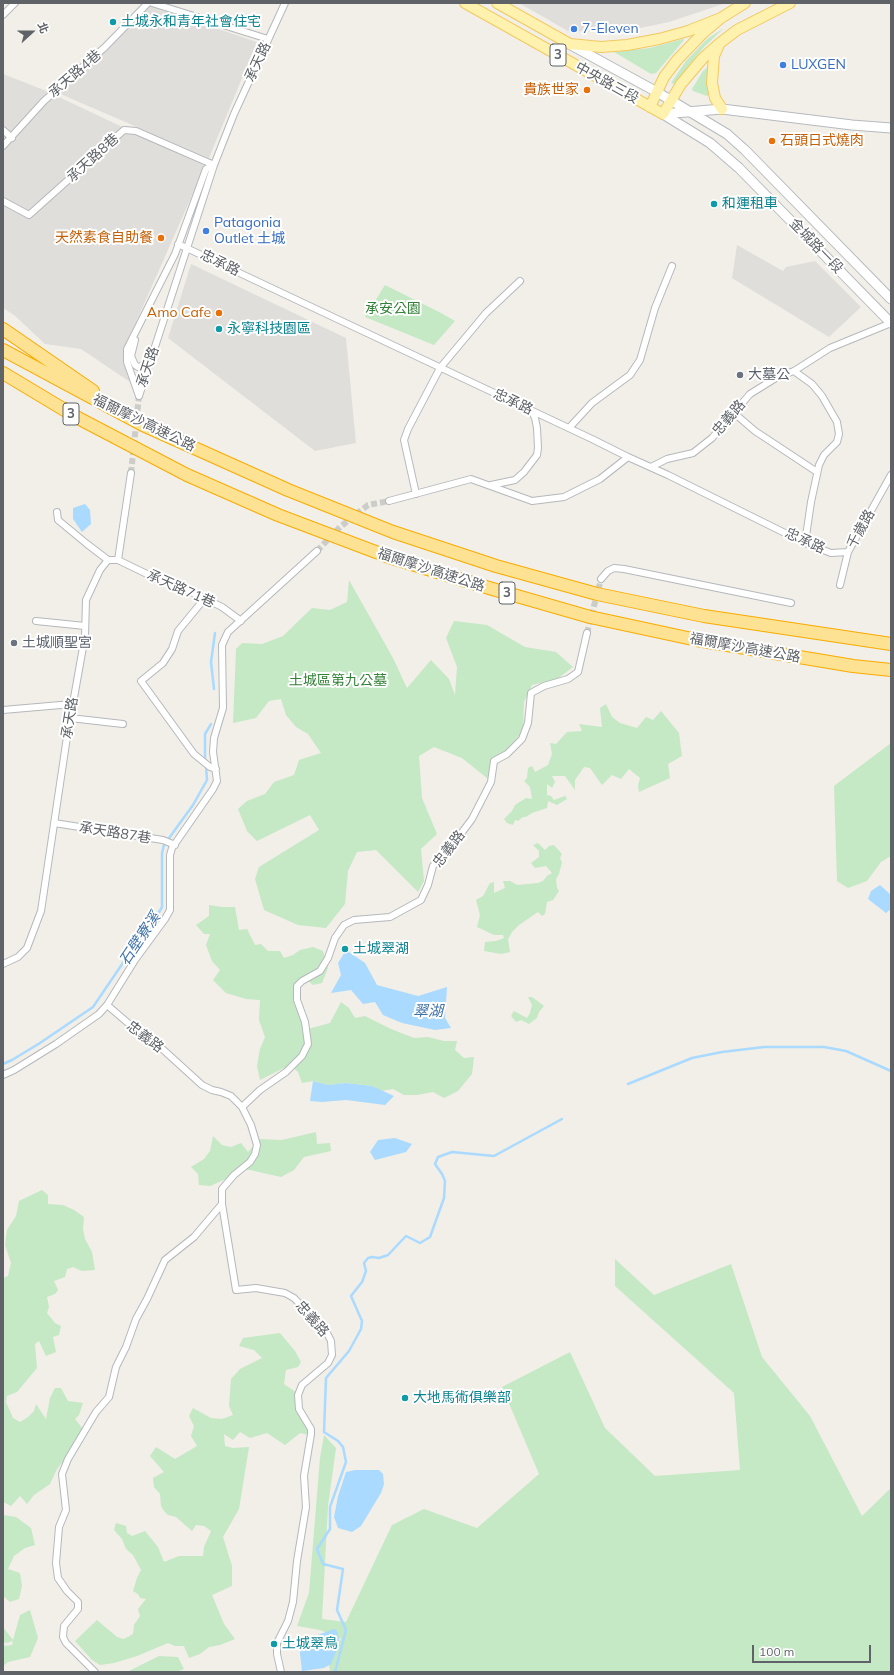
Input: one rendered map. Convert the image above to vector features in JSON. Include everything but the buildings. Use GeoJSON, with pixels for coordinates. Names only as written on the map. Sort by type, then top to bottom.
{"type":"FeatureCollection","features":[{"type":"Feature","properties":{"kind":"highway"},"geometry":{"type":"LineString","coordinates":[[3,329],[130,418]]}},
{"type":"Feature","properties":{"kind":"highway","name":"福爾摩沙高速公路"},"geometry":{"type":"LineString","coordinates":[[3,350],[130,418],[288,490],[393,532],[496,566],[597,594],[704,616],[891,644]]}},
{"type":"Feature","properties":{"kind":"highway","name":"福爾摩沙高速公路"},"geometry":{"type":"LineString","coordinates":[[3,373],[78,418],[187,475],[278,515],[389,557],[590,617],[696,640],[853,666],[891,670]]}},
{"type":"Feature","properties":{"kind":"main road","name":"中央路三段"},"geometry":{"type":"LineString","coordinates":[[465,3],[663,114]]}},
{"type":"Feature","properties":{"kind":"main road","name":"中央路三段"},"geometry":{"type":"LineString","coordinates":[[497,3],[689,111]]}},
{"type":"Feature","properties":{"kind":"main road","name":"3"},"geometry":{"type":"LineString","coordinates":[[650,107],[664,77],[677,60],[702,34],[721,18],[745,3]]}},
{"type":"Feature","properties":{"kind":"main road"},"geometry":{"type":"LineString","coordinates":[[663,114],[670,100],[681,84],[720,43],[737,30],[790,3]]}},
{"type":"Feature","properties":{"kind":"main road","name":"3"},"geometry":{"type":"LineString","coordinates":[[570,44],[601,47],[627,45],[659,39],[688,31],[721,18]]}},
{"type":"Feature","properties":{"kind":"main road"},"geometry":{"type":"LineString","coordinates":[[720,43],[714,56],[712,83],[715,98],[722,109]]}},
{"type":"Feature","properties":{"kind":"main road"},"geometry":{"type":"LineString","coordinates":[[663,114],[722,109],[852,126],[891,128]]}},
{"type":"Feature","properties":{"kind":"main road","name":"金城路一段"},"geometry":{"type":"LineString","coordinates":[[689,111],[708,122],[736,142],[891,299]]}},
{"type":"Feature","properties":{"kind":"main road","name":"金城路一段"},"geometry":{"type":"LineString","coordinates":[[663,114],[710,143],[739,168],[891,323]]}},
{"type":"Feature","properties":{"kind":"street"},"geometry":{"type":"LineString","coordinates":[[3,15],[15,3]]}},
{"type":"Feature","properties":{"kind":"street","name":"承天路4巷"},"geometry":{"type":"LineString","coordinates":[[3,146],[12,138],[44,101],[105,47],[148,3]]}},
{"type":"Feature","properties":{"kind":"street"},"geometry":{"type":"LineString","coordinates":[[152,3],[268,39]]}},
{"type":"Feature","properties":{"kind":"street","name":"承天路"},"geometry":{"type":"LineString","coordinates":[[214,166],[206,169],[175,254],[127,349],[127,362],[139,396],[144,375],[214,166],[234,114],[285,3]]}},
{"type":"Feature","properties":{"kind":"street"},"geometry":{"type":"LineString","coordinates":[[3,130],[12,138]]}},
{"type":"Feature","properties":{"kind":"street","name":"承天路8巷"},"geometry":{"type":"LineString","coordinates":[[3,201],[29,215],[124,130],[136,131],[214,166]]}},
{"type":"Feature","properties":{"kind":"street","name":"忠承路"},"geometry":{"type":"LineString","coordinates":[[178,244],[570,428],[806,543],[831,553],[848,552]]}},
{"type":"Feature","properties":{"kind":"street"},"geometry":{"type":"LineString","coordinates":[[570,428],[592,403],[630,376],[640,360],[655,308],[672,266]]}},
{"type":"Feature","properties":{"kind":"street"},"geometry":{"type":"LineString","coordinates":[[416,494],[404,440],[408,429],[440,368],[486,313],[520,281]]}},
{"type":"Feature","properties":{"kind":"street","name":"忠義路"},"geometry":{"type":"LineString","coordinates":[[651,467],[667,459],[693,453],[712,438],[750,394],[779,376],[794,371],[830,348],[891,323]]}},
{"type":"Feature","properties":{"kind":"street"},"geometry":{"type":"LineString","coordinates":[[136,333],[132,350],[133,362],[138,367],[146,364],[149,360]]}},
{"type":"Feature","properties":{"kind":"street"},"geometry":{"type":"LineString","coordinates":[[131,370],[137,374],[144,375]]}},
{"type":"Feature","properties":{"kind":"street"},"geometry":{"type":"LineString","coordinates":[[794,371],[812,384],[829,407],[837,422],[839,434],[837,442],[824,455],[819,465],[811,502],[806,543]]}},
{"type":"Feature","properties":{"kind":"street"},"geometry":{"type":"LineString","coordinates":[[491,485],[515,480],[524,472],[537,455],[537,428],[535,418],[531,410]]}},
{"type":"Feature","properties":{"kind":"street"},"geometry":{"type":"LineString","coordinates":[[734,413],[755,431],[817,472]]}},
{"type":"Feature","properties":{"kind":"street"},"geometry":{"type":"LineString","coordinates":[[389,501],[471,479],[532,501],[564,497],[600,479],[628,457]]}},
{"type":"Feature","properties":{"kind":"street"},"geometry":{"type":"LineString","coordinates":[[57,512],[58,520],[87,544],[108,560],[118,560],[131,473]]}},
{"type":"Feature","properties":{"kind":"street","name":"千歲路"},"geometry":{"type":"LineString","coordinates":[[840,586],[848,552],[891,475]]}},
{"type":"Feature","properties":{"kind":"street"},"geometry":{"type":"LineString","coordinates":[[3,1075],[14,1070],[56,1044],[99,1014],[107,1005],[135,960],[165,920],[170,910],[170,855],[173,843],[213,789],[217,780],[213,768],[212,752],[214,738],[223,708],[222,645],[228,632],[316,552]]}},
{"type":"Feature","properties":{"kind":"street","name":"承天路"},"geometry":{"type":"LineString","coordinates":[[3,964],[18,957],[26,948],[41,911],[72,704],[85,636],[86,600],[100,570],[108,560]]}},
{"type":"Feature","properties":{"kind":"street","name":"承天路71巷"},"geometry":{"type":"LineString","coordinates":[[118,560],[153,577],[204,598],[222,607],[241,621]]}},
{"type":"Feature","properties":{"kind":"street"},"geometry":{"type":"LineString","coordinates":[[601,579],[608,571],[614,568],[624,569],[791,603]]}},
{"type":"Feature","properties":{"kind":"street"},"geometry":{"type":"LineString","coordinates":[[204,598],[178,631],[172,649],[163,663],[141,681],[194,754],[213,768]]}},
{"type":"Feature","properties":{"kind":"street"},"geometry":{"type":"LineString","coordinates":[[36,620],[85,626]]}},
{"type":"Feature","properties":{"kind":"street","name":"忠義路"},"geometry":{"type":"LineString","coordinates":[[242,1107],[250,1099],[286,1072],[302,1056],[308,1044],[305,1022],[297,1000],[297,986],[302,981],[320,970],[328,958],[335,938],[344,925],[354,920],[390,917],[421,900],[428,885],[433,866],[451,847],[472,819],[491,782],[494,761],[507,754],[522,739],[528,723],[531,693],[544,686],[568,679],[578,672],[588,633]]}},
{"type":"Feature","properties":{"kind":"street"},"geometry":{"type":"LineString","coordinates":[[3,710],[72,704]]}},
{"type":"Feature","properties":{"kind":"street"},"geometry":{"type":"LineString","coordinates":[[70,718],[123,724]]}},
{"type":"Feature","properties":{"kind":"street","name":"承天路87巷"},"geometry":{"type":"LineString","coordinates":[[54,824],[163,840],[173,843]]}},
{"type":"Feature","properties":{"kind":"street","name":"忠義路"},"geometry":{"type":"LineString","coordinates":[[107,1005],[142,1035],[158,1045],[202,1085],[231,1096],[242,1107],[251,1125],[257,1145],[255,1154],[250,1162],[234,1175],[222,1189],[222,1204],[236,1290],[256,1288],[285,1293],[294,1298],[326,1331],[331,1341],[332,1355],[328,1363],[302,1385],[298,1395],[299,1409],[311,1429],[311,1434],[304,1476],[306,1507],[299,1548],[293,1602],[288,1621],[277,1643],[277,1654],[281,1672]]}},
{"type":"Feature","properties":{"kind":"street"},"geometry":{"type":"LineString","coordinates":[[95,1672],[66,1643],[63,1637],[64,1626],[78,1609],[78,1602],[67,1591],[58,1578],[56,1563],[59,1527],[66,1510],[62,1474],[68,1459],[96,1412],[109,1397],[116,1367],[126,1347],[136,1319],[165,1260],[194,1237],[222,1204]]}},
{"type":"Feature","properties":{"kind":"shaded area"},"geometry":{"type":"Polygon","coordinates":[[[519,3],[726,3],[669,22],[621,32],[568,31],[519,3]]]}},
{"type":"Feature","properties":{"kind":"shaded area"},"geometry":{"type":"Polygon","coordinates":[[[150,6],[257,42],[209,158],[58,93],[150,6]]]}},
{"type":"Feature","properties":{"kind":"shaded area"},"geometry":{"type":"Polygon","coordinates":[[[3,74],[44,90],[205,166],[129,338],[123,362],[133,384],[81,349],[45,344],[14,315],[3,308],[3,74]]]}},
{"type":"Feature","properties":{"kind":"shaded area"},"geometry":{"type":"Polygon","coordinates":[[[737,245],[783,271],[786,267],[815,261],[861,307],[829,337],[732,278],[737,245]]]}},
{"type":"Feature","properties":{"kind":"shaded area"},"geometry":{"type":"Polygon","coordinates":[[[191,264],[346,338],[356,443],[315,451],[168,338],[191,264]]]}},
{"type":"Feature","properties":{"kind":"green space"},"geometry":{"type":"Polygon","coordinates":[[[724,28],[704,47],[674,84],[671,83],[686,61],[707,39],[724,28]]]}},
{"type":"Feature","properties":{"kind":"green space"},"geometry":{"type":"Polygon","coordinates":[[[683,39],[684,40],[656,73],[651,74],[614,52],[650,48],[683,39]]]}},
{"type":"Feature","properties":{"kind":"green space"},"geometry":{"type":"Polygon","coordinates":[[[709,66],[710,94],[707,96],[693,91],[692,89],[703,71],[709,66]]]}},
{"type":"Feature","properties":{"kind":"green space","name":"承安公園"},"geometry":{"type":"Polygon","coordinates":[[[385,285],[455,321],[434,345],[365,317],[385,285]]]}},
{"type":"Feature","properties":{"kind":"green space","name":"土城區第九公墓"},"geometry":{"type":"Polygon","coordinates":[[[349,580],[393,658],[407,688],[431,660],[449,679],[455,695],[457,667],[446,638],[454,621],[487,625],[525,647],[556,652],[573,667],[557,679],[532,685],[524,702],[523,731],[505,752],[488,779],[462,758],[434,747],[419,756],[422,798],[437,834],[421,849],[424,881],[418,892],[376,850],[357,852],[348,871],[345,904],[326,928],[298,925],[264,910],[255,879],[259,867],[319,830],[310,815],[257,841],[247,831],[238,809],[247,801],[265,794],[274,782],[294,775],[299,760],[321,753],[308,734],[296,727],[286,715],[281,699],[269,701],[256,718],[233,723],[236,649],[242,643],[262,644],[283,636],[312,608],[330,610],[347,602],[349,580]]]}},
{"type":"Feature","properties":{"kind":"green space"},"geometry":{"type":"Polygon","coordinates":[[[606,704],[612,717],[620,723],[637,728],[646,717],[653,720],[661,711],[679,733],[682,756],[668,764],[670,778],[639,792],[638,786],[640,778],[629,769],[621,779],[612,775],[602,785],[590,768],[584,767],[575,780],[575,790],[565,776],[552,776],[555,782],[552,788],[547,784],[547,795],[551,796],[554,800],[565,796],[567,799],[557,805],[548,801],[547,808],[523,817],[518,821],[515,820],[513,825],[507,823],[504,819],[512,811],[515,805],[526,798],[532,799],[530,787],[524,781],[527,778],[528,768],[532,766],[535,772],[548,765],[552,754],[550,743],[556,744],[567,732],[582,731],[579,724],[602,727],[600,708],[606,704]]]}},
{"type":"Feature","properties":{"kind":"green space"},"geometry":{"type":"Polygon","coordinates":[[[891,743],[891,856],[881,862],[867,881],[848,888],[837,881],[834,786],[891,743]]]}},
{"type":"Feature","properties":{"kind":"green space"},"geometry":{"type":"Polygon","coordinates":[[[538,843],[545,850],[549,846],[554,845],[562,854],[560,858],[562,862],[556,879],[557,888],[559,891],[553,900],[547,902],[545,914],[542,916],[538,912],[519,925],[512,932],[508,939],[510,952],[501,954],[484,951],[485,942],[496,941],[504,938],[503,935],[494,935],[477,927],[480,915],[476,900],[483,896],[490,883],[494,882],[494,893],[505,888],[503,881],[510,881],[517,885],[538,883],[543,881],[552,873],[546,866],[535,868],[531,863],[539,857],[539,851],[533,845],[538,843]]]}},
{"type":"Feature","properties":{"kind":"green space"},"geometry":{"type":"Polygon","coordinates":[[[209,905],[235,907],[239,930],[247,929],[255,945],[261,944],[268,951],[280,951],[284,958],[293,955],[300,950],[313,947],[323,951],[328,968],[322,983],[313,985],[305,978],[297,984],[304,1030],[330,1023],[341,1002],[349,1008],[355,1018],[365,1016],[391,1029],[414,1038],[428,1037],[444,1041],[457,1041],[455,1050],[464,1058],[474,1057],[472,1074],[458,1091],[444,1098],[433,1092],[417,1095],[404,1095],[393,1089],[381,1091],[372,1086],[346,1083],[328,1085],[313,1081],[302,1083],[298,1072],[290,1065],[260,1080],[257,1066],[260,1049],[265,1037],[259,1020],[260,1000],[246,999],[226,993],[213,980],[220,970],[212,961],[206,945],[210,934],[204,934],[196,925],[209,916],[209,905]]]}},
{"type":"Feature","properties":{"kind":"green space"},"geometry":{"type":"Polygon","coordinates":[[[528,997],[532,997],[544,1006],[539,1012],[537,1018],[529,1024],[521,1020],[516,1022],[511,1016],[514,1011],[527,1018],[530,1013],[532,1005],[528,997]]]}},
{"type":"Feature","properties":{"kind":"green space"},"geometry":{"type":"Polygon","coordinates":[[[316,1132],[317,1144],[330,1143],[331,1151],[304,1157],[294,1170],[281,1177],[250,1170],[240,1170],[226,1179],[210,1186],[199,1185],[198,1174],[191,1167],[204,1159],[210,1151],[213,1136],[222,1145],[231,1147],[241,1143],[248,1152],[259,1139],[282,1140],[316,1132]]]}},
{"type":"Feature","properties":{"kind":"green space"},"geometry":{"type":"Polygon","coordinates":[[[42,1190],[48,1195],[48,1204],[63,1205],[84,1217],[83,1229],[85,1239],[92,1252],[95,1270],[82,1271],[73,1267],[67,1269],[65,1277],[54,1281],[58,1290],[55,1294],[47,1297],[49,1307],[47,1313],[55,1323],[61,1326],[59,1335],[53,1337],[56,1352],[46,1356],[39,1341],[35,1344],[37,1368],[17,1392],[7,1396],[6,1402],[13,1418],[20,1422],[34,1411],[36,1404],[46,1419],[50,1398],[55,1388],[61,1388],[68,1401],[83,1403],[79,1415],[75,1419],[83,1429],[68,1455],[57,1469],[50,1484],[34,1495],[27,1504],[20,1496],[11,1506],[3,1502],[3,1278],[8,1276],[11,1263],[5,1245],[7,1230],[16,1216],[19,1201],[42,1190]]]}},
{"type":"Feature","properties":{"kind":"green space"},"geometry":{"type":"Polygon","coordinates":[[[615,1259],[654,1295],[731,1264],[762,1357],[810,1416],[862,1516],[891,1488],[891,1672],[330,1672],[329,1665],[341,1639],[320,1630],[297,1626],[309,1593],[320,1458],[324,1435],[336,1448],[328,1506],[322,1619],[346,1622],[392,1525],[424,1509],[477,1528],[539,1474],[502,1387],[570,1352],[605,1428],[655,1476],[740,1470],[734,1393],[615,1286],[615,1259]]]}},
{"type":"Feature","properties":{"kind":"green space"},"geometry":{"type":"Polygon","coordinates":[[[280,1333],[295,1351],[301,1362],[298,1367],[286,1370],[284,1384],[297,1393],[299,1409],[305,1413],[310,1435],[300,1433],[285,1445],[267,1433],[250,1438],[240,1432],[233,1440],[224,1434],[225,1446],[233,1448],[249,1447],[239,1509],[223,1537],[232,1566],[232,1586],[212,1595],[224,1624],[235,1639],[220,1645],[209,1647],[200,1654],[189,1658],[184,1646],[175,1646],[168,1643],[137,1656],[114,1663],[100,1665],[92,1660],[75,1641],[97,1620],[117,1637],[123,1639],[128,1637],[133,1634],[134,1625],[140,1616],[138,1609],[146,1599],[140,1598],[138,1594],[133,1591],[141,1570],[133,1555],[126,1549],[122,1539],[114,1530],[116,1523],[126,1526],[127,1533],[132,1536],[145,1531],[158,1547],[164,1562],[179,1556],[203,1556],[204,1547],[211,1531],[204,1526],[196,1525],[192,1531],[176,1517],[168,1515],[164,1511],[161,1506],[160,1494],[154,1487],[153,1478],[164,1472],[150,1456],[156,1447],[175,1459],[197,1446],[191,1436],[194,1426],[189,1416],[193,1408],[211,1418],[222,1419],[233,1415],[229,1406],[231,1379],[240,1369],[262,1358],[254,1350],[239,1346],[243,1338],[280,1333]]]}},
{"type":"Feature","properties":{"kind":"green space"},"geometry":{"type":"Polygon","coordinates":[[[3,1515],[16,1517],[31,1528],[35,1545],[25,1548],[14,1556],[8,1569],[20,1573],[22,1586],[19,1599],[10,1602],[3,1596],[3,1515]]]}},
{"type":"Feature","properties":{"kind":"green space"},"geometry":{"type":"Polygon","coordinates":[[[30,1610],[38,1638],[30,1657],[8,1662],[3,1666],[3,1646],[12,1645],[13,1641],[6,1643],[3,1642],[3,1627],[13,1640],[20,1615],[30,1610]]]}},
{"type":"Feature","properties":{"kind":"green space"},"geometry":{"type":"Polygon","coordinates":[[[159,1656],[178,1657],[184,1669],[176,1672],[127,1672],[159,1656]]]}},
{"type":"Feature","properties":{"kind":"water"},"geometry":{"type":"Polygon","coordinates":[[[85,504],[90,510],[91,524],[82,532],[73,519],[73,508],[85,504]]]}},
{"type":"Feature","properties":{"kind":"water"},"geometry":{"type":"Polygon","coordinates":[[[880,885],[891,895],[891,909],[886,913],[868,899],[871,891],[880,885]]]}},
{"type":"Feature","properties":{"kind":"water","name":"翠湖"},"geometry":{"type":"Polygon","coordinates":[[[346,950],[365,963],[377,985],[418,996],[447,987],[445,1018],[451,1028],[435,1030],[402,1023],[383,1015],[375,1002],[363,1004],[351,990],[331,993],[341,975],[338,963],[346,950]]]}},
{"type":"Feature","properties":{"kind":"water"},"geometry":{"type":"Polygon","coordinates":[[[313,1081],[328,1085],[346,1083],[372,1086],[394,1096],[385,1105],[346,1100],[322,1102],[310,1101],[313,1081]]]}},
{"type":"Feature","properties":{"kind":"water"},"geometry":{"type":"Polygon","coordinates":[[[395,1138],[412,1144],[406,1152],[375,1160],[370,1152],[378,1140],[395,1138]]]}},
{"type":"Feature","properties":{"kind":"water"},"geometry":{"type":"Polygon","coordinates":[[[355,1470],[379,1470],[383,1474],[384,1484],[381,1493],[361,1526],[352,1532],[338,1528],[334,1517],[338,1496],[346,1472],[355,1470]]]}},
{"type":"Feature","properties":{"kind":"water"},"geometry":{"type":"Polygon","coordinates":[[[334,1629],[337,1631],[340,1643],[331,1664],[324,1668],[302,1671],[299,1645],[301,1641],[334,1629]]]}},
{"type":"Feature","properties":{"kind":"waterway","name":"石壁寮溪"},"geometry":{"type":"LineString","coordinates":[[214,689],[211,662],[215,633]]}},
{"type":"Feature","properties":{"kind":"waterway","name":"石壁寮溪"},"geometry":{"type":"LineString","coordinates":[[205,761],[205,734],[211,724]]}},
{"type":"Feature","properties":{"kind":"waterway","name":"石壁寮溪"},"geometry":{"type":"LineString","coordinates":[[3,1064],[40,1043],[93,1007],[131,951],[149,929],[162,907],[162,853],[164,845],[193,805],[207,780],[206,766]]}},
{"type":"Feature","properties":{"kind":"waterway"},"geometry":{"type":"LineString","coordinates":[[628,1084],[692,1058],[722,1052],[764,1047],[824,1047],[846,1051],[891,1071]]}},
{"type":"Feature","properties":{"kind":"waterway"},"geometry":{"type":"LineString","coordinates":[[335,1672],[346,1630],[337,1610],[343,1569],[323,1564],[317,1549],[330,1529],[330,1507],[346,1462],[343,1447],[338,1441],[324,1432],[326,1378],[349,1351],[361,1329],[362,1321],[351,1296],[362,1282],[366,1271],[364,1263],[368,1258],[379,1258],[388,1255],[406,1236],[420,1243],[430,1237],[444,1198],[445,1181],[435,1164],[438,1157],[452,1152],[494,1156],[562,1119]]}},
{"type":"Feature","properties":{"kind":"tunnel"},"geometry":{"type":"LineString","coordinates":[[131,473],[139,396]]}},
{"type":"Feature","properties":{"kind":"tunnel"},"geometry":{"type":"LineString","coordinates":[[317,551],[340,527],[368,505],[389,501]]}},
{"type":"Feature","properties":{"kind":"tunnel"},"geometry":{"type":"LineString","coordinates":[[587,633],[601,579]]}},
{"type":"Feature","properties":{"kind":"place","name":"土城永和青年社會住宅"},"geometry":{"type":"Point","coordinates":[113,22]}},
{"type":"Feature","properties":{"kind":"place","name":"7-Eleven"},"geometry":{"type":"Point","coordinates":[574,29]}},
{"type":"Feature","properties":{"kind":"place","name":"LUXGEN"},"geometry":{"type":"Point","coordinates":[783,65]}},
{"type":"Feature","properties":{"kind":"place","name":"貴族世家"},"geometry":{"type":"Point","coordinates":[587,90]}},
{"type":"Feature","properties":{"kind":"place","name":"石頭日式燒肉"},"geometry":{"type":"Point","coordinates":[772,141]}},
{"type":"Feature","properties":{"kind":"place","name":"和運租車"},"geometry":{"type":"Point","coordinates":[714,204]}},
{"type":"Feature","properties":{"kind":"place","name":"Patagonia Outlet 土城"},"geometry":{"type":"Point","coordinates":[206,231]}},
{"type":"Feature","properties":{"kind":"place","name":"天然素食自助餐"},"geometry":{"type":"Point","coordinates":[161,238]}},
{"type":"Feature","properties":{"kind":"place","name":"Amo Cafe"},"geometry":{"type":"Point","coordinates":[219,313]}},
{"type":"Feature","properties":{"kind":"place","name":"永寧科技園區"},"geometry":{"type":"Point","coordinates":[219,329]}},
{"type":"Feature","properties":{"kind":"place","name":"大墓公"},"geometry":{"type":"Point","coordinates":[740,375]}},
{"type":"Feature","properties":{"kind":"place","name":"土城順聖宮"},"geometry":{"type":"Point","coordinates":[14,643]}},
{"type":"Feature","properties":{"kind":"place","name":"土城翠湖"},"geometry":{"type":"Point","coordinates":[345,949]}},
{"type":"Feature","properties":{"kind":"place","name":"大地馬術俱樂部"},"geometry":{"type":"Point","coordinates":[405,1398]}},
{"type":"Feature","properties":{"kind":"place","name":"土城翠鳥"},"geometry":{"type":"Point","coordinates":[274,1644]}}]}
